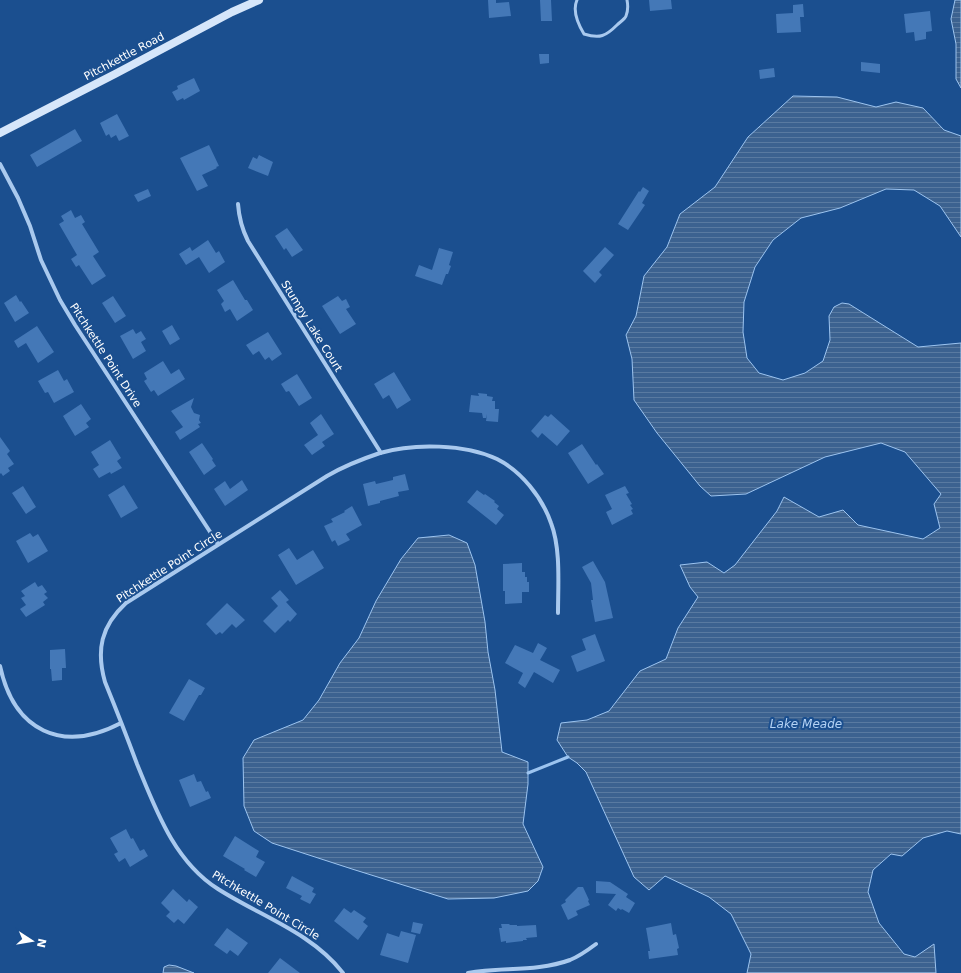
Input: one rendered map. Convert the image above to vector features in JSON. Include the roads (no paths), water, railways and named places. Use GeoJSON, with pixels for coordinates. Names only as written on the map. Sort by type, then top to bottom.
{"type":"FeatureCollection","features":[{"type":"Feature","properties":{"kind":"main road","name":"Pitchkettle Road"},"geometry":{"type":"LineString","coordinates":[[0,133],[232,12],[258,0]]}},
{"type":"Feature","properties":{"kind":"street","name":"Pitchkettle Point Drive"},"geometry":{"type":"LineString","coordinates":[[0,164],[18,198],[41,260],[60,300],[218,544]]}},
{"type":"Feature","properties":{"kind":"street","name":"Stumpy Lake Court"},"geometry":{"type":"LineString","coordinates":[[238,204],[243,230],[248,241],[381,453]]}},
{"type":"Feature","properties":{"kind":"street","name":"Pitchkettle Point Circle"},"geometry":{"type":"LineString","coordinates":[[343,973],[323,951],[308,940],[218,889],[202,877],[189,864],[169,836],[147,788],[101,670],[101,644],[110,621],[117,611],[126,603],[327,476],[357,461],[381,453],[397,449],[424,447],[467,450],[482,454],[497,460],[519,475],[531,487],[539,498],[551,523],[557,551],[558,613]]}},
{"type":"Feature","properties":{"kind":"street"},"geometry":{"type":"LineString","coordinates":[[0,666],[8,693],[15,705],[24,716],[42,730],[65,736],[82,736],[102,732],[121,723]]}},
{"type":"Feature","properties":{"kind":"street"},"geometry":{"type":"LineString","coordinates":[[468,973],[549,965],[569,960],[582,954],[596,944]]}},
{"type":"Feature","properties":{"kind":"lane"},"geometry":{"type":"LineString","coordinates":[[577,0],[576,13],[578,24],[584,34],[601,36],[609,33],[626,16],[628,8],[627,0]]}},
{"type":"Feature","properties":{"kind":"water"},"geometry":{"type":"Polygon","coordinates":[[[955,0],[961,0],[961,88],[956,79],[956,44],[951,19],[955,0]]]}},
{"type":"Feature","properties":{"kind":"water","name":"Lake Meade"},"geometry":{"type":"Polygon","coordinates":[[[793,96],[837,97],[876,107],[896,102],[923,108],[944,130],[961,136],[961,237],[940,206],[914,190],[886,189],[840,208],[801,218],[773,240],[755,267],[744,302],[743,332],[747,358],[759,373],[783,380],[805,373],[823,361],[830,340],[829,316],[834,307],[842,303],[849,304],[918,347],[961,343],[961,834],[947,831],[923,838],[902,856],[891,854],[873,870],[868,892],[879,923],[904,954],[915,957],[934,944],[936,973],[747,973],[751,954],[731,914],[709,897],[665,876],[649,890],[634,877],[586,772],[568,757],[557,740],[561,723],[587,720],[609,711],[640,671],[666,659],[678,628],[698,597],[690,587],[680,565],[707,562],[724,573],[735,565],[777,511],[784,497],[819,517],[843,510],[858,525],[923,539],[940,528],[934,504],[941,494],[905,452],[881,443],[825,457],[746,494],[711,496],[700,486],[657,433],[634,400],[632,359],[626,335],[636,316],[644,276],[667,247],[680,214],[715,187],[748,137],[793,96]]]}},
{"type":"Feature","properties":{"kind":"water"},"geometry":{"type":"Polygon","coordinates":[[[449,535],[467,543],[475,565],[495,690],[502,752],[528,762],[528,784],[523,824],[543,867],[538,881],[528,891],[494,898],[448,899],[272,843],[254,831],[244,806],[243,758],[254,740],[303,720],[319,700],[340,663],[359,638],[376,601],[401,559],[418,538],[449,535]]]}},
{"type":"Feature","properties":{"kind":"water"},"geometry":{"type":"Polygon","coordinates":[[[169,965],[194,973],[163,973],[164,967],[169,965]]]}},
{"type":"Feature","properties":{"kind":"waterway"},"geometry":{"type":"LineString","coordinates":[[528,773],[568,757]]}}]}
